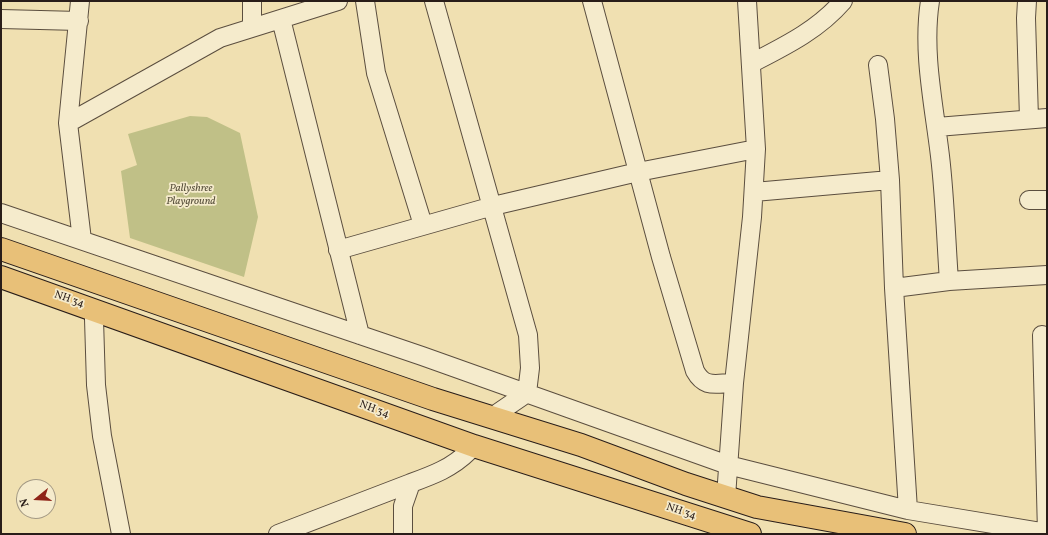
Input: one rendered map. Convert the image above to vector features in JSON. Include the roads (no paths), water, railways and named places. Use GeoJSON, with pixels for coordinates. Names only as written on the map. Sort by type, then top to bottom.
{"type":"FeatureCollection","features":[{"type":"Feature","properties":{"kind":"main road"},"geometry":{"type":"LineString","coordinates":[[1,249],[426,396],[581,445],[757,507],[905,534]]}},
{"type":"Feature","properties":{"kind":"main road","name":"NH 34"},"geometry":{"type":"LineString","coordinates":[[1,277],[474,446],[750,534]]}},
{"type":"Feature","properties":{"kind":"street"},"geometry":{"type":"LineString","coordinates":[[80,1],[68,123],[82,240]]}},
{"type":"Feature","properties":{"kind":"street"},"geometry":{"type":"LineString","coordinates":[[252,1],[252,28]]}},
{"type":"Feature","properties":{"kind":"street"},"geometry":{"type":"LineString","coordinates":[[68,123],[220,38],[338,1]]}},
{"type":"Feature","properties":{"kind":"street"},"geometry":{"type":"LineString","coordinates":[[365,1],[376,73],[423,226]]}},
{"type":"Feature","properties":{"kind":"street"},"geometry":{"type":"LineString","coordinates":[[434,1],[493,206],[528,335],[530,368],[526,393],[492,417]]}},
{"type":"Feature","properties":{"kind":"street"},"geometry":{"type":"LineString","coordinates":[[592,1],[661,258],[695,371],[700,380],[708,384],[734,383]]}},
{"type":"Feature","properties":{"kind":"street"},"geometry":{"type":"LineString","coordinates":[[726,497],[734,383],[754,192],[756,149],[752,63],[747,1]]}},
{"type":"Feature","properties":{"kind":"street"},"geometry":{"type":"LineString","coordinates":[[752,63],[799,39],[831,15],[843,1]]}},
{"type":"Feature","properties":{"kind":"street"},"geometry":{"type":"LineString","coordinates":[[930,1],[926,23],[950,281]]}},
{"type":"Feature","properties":{"kind":"street"},"geometry":{"type":"LineString","coordinates":[[1027,1],[1026,18],[1029,119]]}},
{"type":"Feature","properties":{"kind":"street"},"geometry":{"type":"LineString","coordinates":[[281,18],[360,335]]}},
{"type":"Feature","properties":{"kind":"street"},"geometry":{"type":"LineString","coordinates":[[1,19],[79,21]]}},
{"type":"Feature","properties":{"kind":"street"},"geometry":{"type":"LineString","coordinates":[[878,65],[885,119],[890,180],[894,288],[908,510]]}},
{"type":"Feature","properties":{"kind":"street"},"geometry":{"type":"LineString","coordinates":[[936,127],[1047,118]]}},
{"type":"Feature","properties":{"kind":"street"},"geometry":{"type":"LineString","coordinates":[[338,250],[493,206],[638,172],[756,149]]}},
{"type":"Feature","properties":{"kind":"street"},"geometry":{"type":"LineString","coordinates":[[754,192],[890,180]]}},
{"type":"Feature","properties":{"kind":"street"},"geometry":{"type":"LineString","coordinates":[[1029,200],[1047,200]]}},
{"type":"Feature","properties":{"kind":"street"},"geometry":{"type":"LineString","coordinates":[[1,212],[360,335],[728,465],[908,510],[1047,533],[1042,336]]}},
{"type":"Feature","properties":{"kind":"street"},"geometry":{"type":"LineString","coordinates":[[894,288],[950,281],[1047,275]]}},
{"type":"Feature","properties":{"kind":"street"},"geometry":{"type":"LineString","coordinates":[[1,288],[94,318],[286,384],[469,451],[575,483],[668,516],[727,534]]}},
{"type":"Feature","properties":{"kind":"street"},"geometry":{"type":"LineString","coordinates":[[94,318],[96,385],[102,436],[121,534]]}},
{"type":"Feature","properties":{"kind":"street"},"geometry":{"type":"LineString","coordinates":[[278,534],[441,472],[460,460],[469,451]]}},
{"type":"Feature","properties":{"kind":"street"},"geometry":{"type":"LineString","coordinates":[[403,534],[403,506],[411,483]]}},
{"type":"Feature","properties":{"kind":"park label","name":"Pallyshree Playground"},"geometry":{"type":"Point","coordinates":[191,195]}}]}
